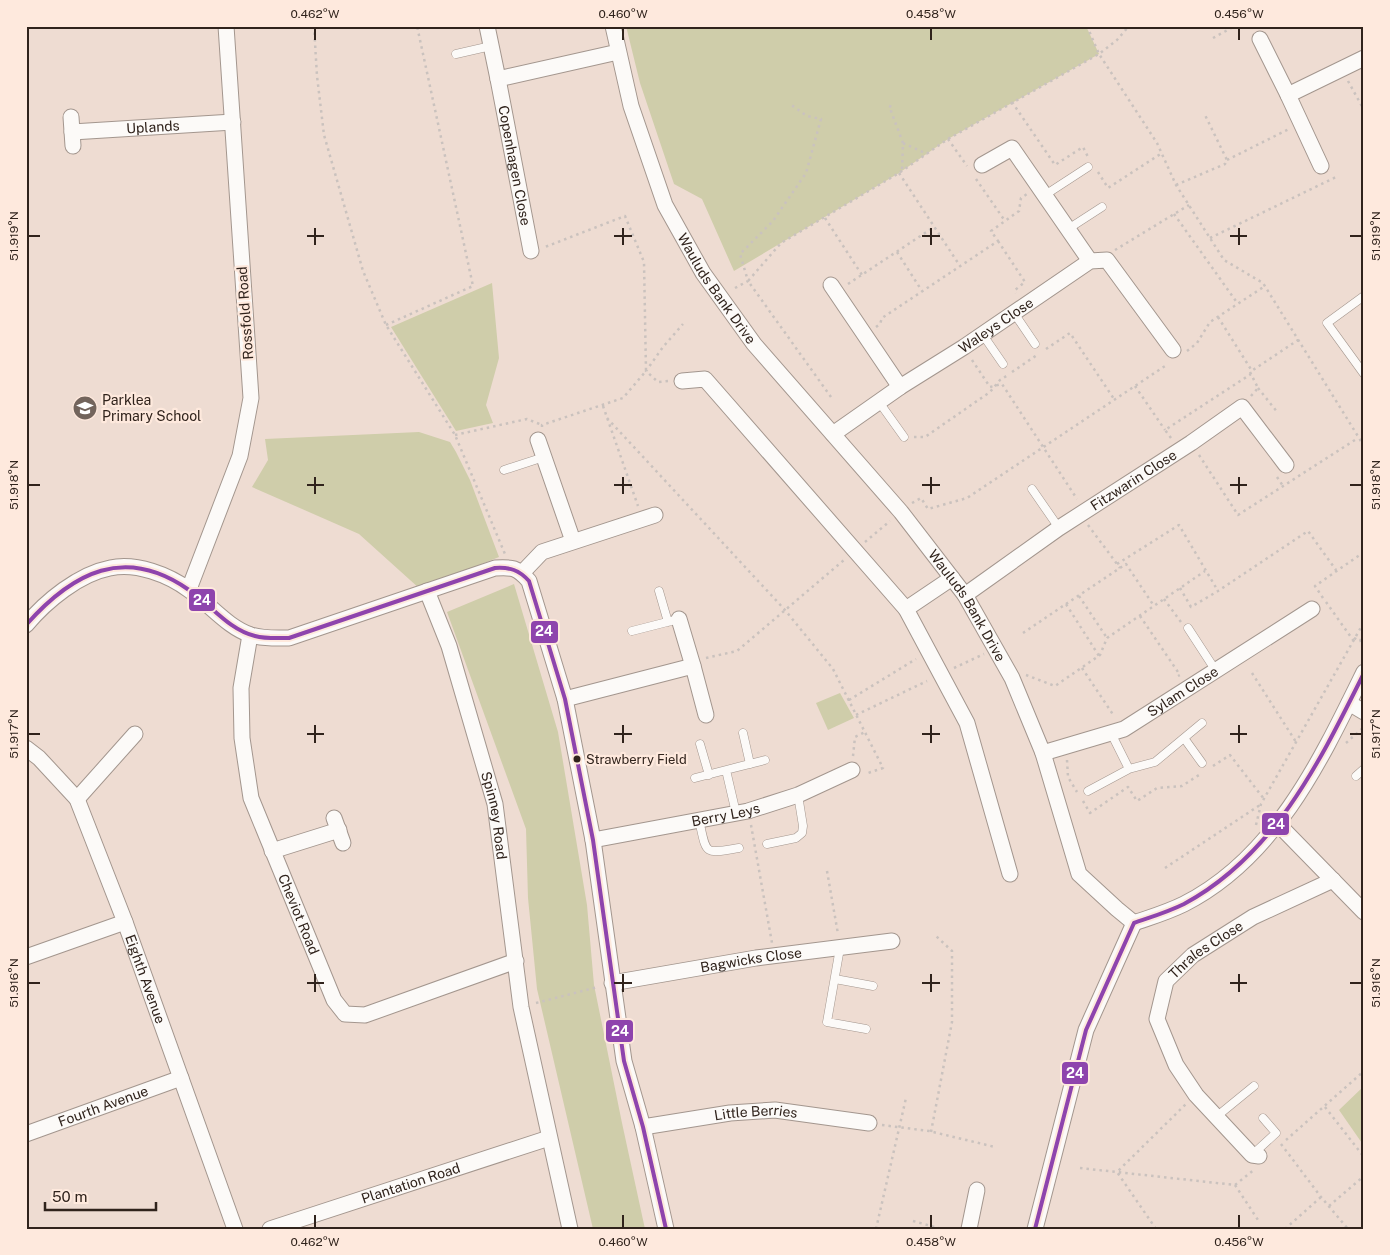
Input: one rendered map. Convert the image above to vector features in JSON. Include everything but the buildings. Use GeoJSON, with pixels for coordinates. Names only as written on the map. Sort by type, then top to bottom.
{"type":"FeatureCollection","features":[{"type":"Feature","properties":{"kind":"street","name":"Rossfold Road"},"geometry":{"type":"LineString","coordinates":[[189,589],[240,456],[251,398],[226,26]]}},
{"type":"Feature","properties":{"kind":"street","name":"Copenhagen Close"},"geometry":{"type":"LineString","coordinates":[[486,26],[531,251]]}},
{"type":"Feature","properties":{"kind":"street","name":"Wauluds Bank Drive"},"geometry":{"type":"LineString","coordinates":[[613,26],[631,106],[665,205],[703,273],[754,344],[901,512],[965,595],[1012,678],[1043,753],[1079,874],[1134,923]]}},
{"type":"Feature","properties":{"kind":"street"},"geometry":{"type":"LineString","coordinates":[[1260,39],[1321,166]]}},
{"type":"Feature","properties":{"kind":"street"},"geometry":{"type":"LineString","coordinates":[[498,80],[618,52]]}},
{"type":"Feature","properties":{"kind":"street"},"geometry":{"type":"LineString","coordinates":[[1288,95],[1364,58]]}},
{"type":"Feature","properties":{"kind":"street","name":"Uplands"},"geometry":{"type":"LineString","coordinates":[[72,132],[233,122]]}},
{"type":"Feature","properties":{"kind":"street"},"geometry":{"type":"LineString","coordinates":[[982,165],[1012,148],[1090,261],[1107,260],[1176,355]]}},
{"type":"Feature","properties":{"kind":"street","name":"Waleys Close"},"geometry":{"type":"LineString","coordinates":[[833,434],[900,387],[964,348],[1090,261]]}},
{"type":"Feature","properties":{"kind":"street"},"geometry":{"type":"LineString","coordinates":[[833,289],[900,387]]}},
{"type":"Feature","properties":{"kind":"street"},"geometry":{"type":"LineString","coordinates":[[682,381],[705,379],[856,550],[906,610],[967,723],[1010,874]]}},
{"type":"Feature","properties":{"kind":"street"},"geometry":{"type":"LineString","coordinates":[[1242,407],[1286,465]]}},
{"type":"Feature","properties":{"kind":"street","name":"Fitzwarin Close"},"geometry":{"type":"LineString","coordinates":[[965,595],[1059,528],[1186,446],[1242,407]]}},
{"type":"Feature","properties":{"kind":"street"},"geometry":{"type":"LineString","coordinates":[[538,440],[573,541]]}},
{"type":"Feature","properties":{"kind":"street"},"geometry":{"type":"LineString","coordinates":[[522,573],[542,552],[655,515]]}},
{"type":"Feature","properties":{"kind":"street"},"geometry":{"type":"LineString","coordinates":[[29,616],[86,576],[111,567],[131,567],[157,573],[189,589],[235,626],[250,635],[264,638],[289,638],[495,568],[511,567],[522,573],[529,581],[564,699],[592,840],[624,1060],[643,1127],[666,1229]]}},
{"type":"Feature","properties":{"kind":"street"},"geometry":{"type":"LineString","coordinates":[[906,610],[952,578]]}},
{"type":"Feature","properties":{"kind":"street","name":"Spinney Road"},"geometry":{"type":"LineString","coordinates":[[427,591],[449,646],[495,804],[521,1007],[570,1229]]}},
{"type":"Feature","properties":{"kind":"street","name":"Sylam Close"},"geometry":{"type":"LineString","coordinates":[[1043,753],[1124,729],[1312,609]]}},
{"type":"Feature","properties":{"kind":"street"},"geometry":{"type":"LineString","coordinates":[[674,620],[693,666],[706,715]]}},
{"type":"Feature","properties":{"kind":"street","name":"Cheviot Road"},"geometry":{"type":"LineString","coordinates":[[250,635],[241,688],[242,738],[251,798],[334,1000],[345,1014],[365,1016],[516,962]]}},
{"type":"Feature","properties":{"kind":"street"},"geometry":{"type":"LineString","coordinates":[[564,699],[693,666]]}},
{"type":"Feature","properties":{"kind":"street"},"geometry":{"type":"LineString","coordinates":[[1035,1229],[1086,1030],[1134,923],[1184,904],[1216,885],[1238,867],[1262,842],[1278,824],[1299,794],[1318,762],[1364,672]]}},
{"type":"Feature","properties":{"kind":"street"},"geometry":{"type":"LineString","coordinates":[[1349,703],[1364,712]]}},
{"type":"Feature","properties":{"kind":"street"},"geometry":{"type":"LineString","coordinates":[[77,799],[135,734]]}},
{"type":"Feature","properties":{"kind":"street","name":"Eighth Avenue"},"geometry":{"type":"LineString","coordinates":[[26,748],[39,758],[77,799],[125,922],[235,1229]]}},
{"type":"Feature","properties":{"kind":"street","name":"Berry Leys"},"geometry":{"type":"LineString","coordinates":[[592,840],[742,812],[798,795],[852,770]]}},
{"type":"Feature","properties":{"kind":"street"},"geometry":{"type":"LineString","coordinates":[[1278,824],[1364,912]]}},
{"type":"Feature","properties":{"kind":"street"},"geometry":{"type":"LineString","coordinates":[[272,851],[339,830]]}},
{"type":"Feature","properties":{"kind":"street","name":"Thrales Close"},"geometry":{"type":"LineString","coordinates":[[1256,1155],[1196,1095],[1176,1065],[1157,1019],[1166,981],[1193,954],[1253,917],[1333,880]]}},
{"type":"Feature","properties":{"kind":"street"},"geometry":{"type":"LineString","coordinates":[[26,957],[125,922]]}},
{"type":"Feature","properties":{"kind":"street","name":"Bagwicks Close"},"geometry":{"type":"LineString","coordinates":[[612,983],[775,956],[892,941]]}},
{"type":"Feature","properties":{"kind":"street","name":"Fourth Avenue"},"geometry":{"type":"LineString","coordinates":[[26,1134],[181,1078]]}},
{"type":"Feature","properties":{"kind":"street","name":"Little Berries"},"geometry":{"type":"LineString","coordinates":[[643,1127],[730,1113],[775,1110],[869,1123]]}},
{"type":"Feature","properties":{"kind":"street","name":"Plantation Road"},"geometry":{"type":"LineString","coordinates":[[270,1229],[549,1138]]}},
{"type":"Feature","properties":{"kind":"street"},"geometry":{"type":"LineString","coordinates":[[969,1229],[978,1190]]}},
{"type":"Feature","properties":{"kind":"lane"},"geometry":{"type":"LineString","coordinates":[[456,54],[491,46]]}},
{"type":"Feature","properties":{"kind":"lane"},"geometry":{"type":"LineString","coordinates":[[1042,191],[1088,167]]}},
{"type":"Feature","properties":{"kind":"lane"},"geometry":{"type":"LineString","coordinates":[[1068,229],[1102,207]]}},
{"type":"Feature","properties":{"kind":"lane"},"geometry":{"type":"LineString","coordinates":[[1364,296],[1326,323],[1364,374]]}},
{"type":"Feature","properties":{"kind":"lane"},"geometry":{"type":"LineString","coordinates":[[1019,309],[1035,344]]}},
{"type":"Feature","properties":{"kind":"lane"},"geometry":{"type":"LineString","coordinates":[[983,334],[1003,364]]}},
{"type":"Feature","properties":{"kind":"lane"},"geometry":{"type":"LineString","coordinates":[[879,402],[904,436]]}},
{"type":"Feature","properties":{"kind":"lane"},"geometry":{"type":"LineString","coordinates":[[504,470],[544,457]]}},
{"type":"Feature","properties":{"kind":"lane"},"geometry":{"type":"LineString","coordinates":[[1032,489],[1059,528]]}},
{"type":"Feature","properties":{"kind":"lane"},"geometry":{"type":"LineString","coordinates":[[632,631],[674,620],[659,591]]}},
{"type":"Feature","properties":{"kind":"lane"},"geometry":{"type":"LineString","coordinates":[[1185,627],[1216,671]]}},
{"type":"Feature","properties":{"kind":"lane"},"geometry":{"type":"LineString","coordinates":[[1088,791],[1129,769],[1154,762],[1202,723]]}},
{"type":"Feature","properties":{"kind":"lane"},"geometry":{"type":"LineString","coordinates":[[743,733],[750,764]]}},
{"type":"Feature","properties":{"kind":"lane"},"geometry":{"type":"LineString","coordinates":[[1111,733],[1129,769]]}},
{"type":"Feature","properties":{"kind":"lane"},"geometry":{"type":"LineString","coordinates":[[1184,738],[1202,764]]}},
{"type":"Feature","properties":{"kind":"lane"},"geometry":{"type":"LineString","coordinates":[[700,744],[709,775]]}},
{"type":"Feature","properties":{"kind":"lane"},"geometry":{"type":"LineString","coordinates":[[695,778],[765,760]]}},
{"type":"Feature","properties":{"kind":"lane"},"geometry":{"type":"LineString","coordinates":[[1356,776],[1364,769]]}},
{"type":"Feature","properties":{"kind":"lane"},"geometry":{"type":"LineString","coordinates":[[726,770],[742,812]]}},
{"type":"Feature","properties":{"kind":"lane"},"geometry":{"type":"LineString","coordinates":[[766,844],[796,838],[802,833],[803,826],[798,795]]}},
{"type":"Feature","properties":{"kind":"lane"},"geometry":{"type":"LineString","coordinates":[[699,820],[705,847],[708,851],[739,848]]}},
{"type":"Feature","properties":{"kind":"lane"},"geometry":{"type":"LineString","coordinates":[[840,948],[828,1022],[866,1029]]}},
{"type":"Feature","properties":{"kind":"lane"},"geometry":{"type":"LineString","coordinates":[[835,979],[872,986]]}},
{"type":"Feature","properties":{"kind":"lane"},"geometry":{"type":"LineString","coordinates":[[1216,1116],[1254,1086]]}},
{"type":"Feature","properties":{"kind":"lane"},"geometry":{"type":"LineString","coordinates":[[1256,1155],[1276,1133],[1263,1118]]}},
{"type":"Feature","properties":{"kind":"path"},"geometry":{"type":"LineString","coordinates":[[314,26],[317,76],[324,135],[363,271],[386,325],[455,435],[505,556]]}},
{"type":"Feature","properties":{"kind":"path"},"geometry":{"type":"LineString","coordinates":[[386,325],[473,286],[417,26]]}},
{"type":"Feature","properties":{"kind":"path"},"geometry":{"type":"LineString","coordinates":[[1087,26],[1099,54],[1157,143],[1176,186],[1224,260],[1263,282],[1364,446]]}},
{"type":"Feature","properties":{"kind":"path"},"geometry":{"type":"LineString","coordinates":[[735,288],[748,280],[781,243],[899,173],[948,139],[1099,54],[1117,40],[1129,26]]}},
{"type":"Feature","properties":{"kind":"path"},"geometry":{"type":"LineString","coordinates":[[1213,38],[1235,26]]}},
{"type":"Feature","properties":{"kind":"path"},"geometry":{"type":"LineString","coordinates":[[1341,69],[1364,110]]}},
{"type":"Feature","properties":{"kind":"path"},"geometry":{"type":"LineString","coordinates":[[1012,102],[1056,165],[1083,147],[1108,188],[1162,153]]}},
{"type":"Feature","properties":{"kind":"path"},"geometry":{"type":"LineString","coordinates":[[790,104],[807,116],[821,119],[806,172],[773,221],[740,254],[748,280],[830,398]]}},
{"type":"Feature","properties":{"kind":"path"},"geometry":{"type":"LineString","coordinates":[[889,106],[892,107],[890,111],[903,143],[902,170]]}},
{"type":"Feature","properties":{"kind":"path"},"geometry":{"type":"LineString","coordinates":[[1204,113],[1227,160]]}},
{"type":"Feature","properties":{"kind":"path"},"geometry":{"type":"LineString","coordinates":[[1176,186],[1226,164],[1227,160],[1301,123]]}},
{"type":"Feature","properties":{"kind":"path"},"geometry":{"type":"LineString","coordinates":[[903,143],[927,154]]}},
{"type":"Feature","properties":{"kind":"path"},"geometry":{"type":"LineString","coordinates":[[899,173],[960,266]]}},
{"type":"Feature","properties":{"kind":"path"},"geometry":{"type":"LineString","coordinates":[[1210,238],[1336,176]]}},
{"type":"Feature","properties":{"kind":"path"},"geometry":{"type":"LineString","coordinates":[[1019,309],[1014,290],[1025,282],[992,231],[1019,211],[1020,198],[1042,191]]}},
{"type":"Feature","properties":{"kind":"path"},"geometry":{"type":"LineString","coordinates":[[1107,260],[1112,251],[1189,205]]}},
{"type":"Feature","properties":{"kind":"path"},"geometry":{"type":"LineString","coordinates":[[1174,214],[1238,304]]}},
{"type":"Feature","properties":{"kind":"path"},"geometry":{"type":"LineString","coordinates":[[531,251],[625,216],[644,262],[646,371],[658,382],[682,381]]}},
{"type":"Feature","properties":{"kind":"path"},"geometry":{"type":"LineString","coordinates":[[824,217],[862,275]]}},
{"type":"Feature","properties":{"kind":"path"},"geometry":{"type":"LineString","coordinates":[[833,289],[862,275],[934,227]]}},
{"type":"Feature","properties":{"kind":"path"},"geometry":{"type":"LineString","coordinates":[[864,334],[880,324],[882,318],[998,241]]}},
{"type":"Feature","properties":{"kind":"path"},"geometry":{"type":"LineString","coordinates":[[897,252],[922,291]]}},
{"type":"Feature","properties":{"kind":"path"},"geometry":{"type":"LineString","coordinates":[[910,505],[922,498],[928,509],[966,498],[1135,386],[1176,355],[1197,344],[1210,322],[1265,286]]}},
{"type":"Feature","properties":{"kind":"path"},"geometry":{"type":"LineString","coordinates":[[1218,317],[1258,388],[1278,413]]}},
{"type":"Feature","properties":{"kind":"path"},"geometry":{"type":"LineString","coordinates":[[455,435],[527,419],[542,425],[623,398],[683,324]]}},
{"type":"Feature","properties":{"kind":"path"},"geometry":{"type":"LineString","coordinates":[[904,436],[924,436],[990,392],[1000,380],[1070,333],[1114,399]]}},
{"type":"Feature","properties":{"kind":"path"},"geometry":{"type":"LineString","coordinates":[[1164,430],[1298,340]]}},
{"type":"Feature","properties":{"kind":"path"},"geometry":{"type":"LineString","coordinates":[[964,348],[990,386],[1002,384],[1120,568]]}},
{"type":"Feature","properties":{"kind":"path"},"geometry":{"type":"LineString","coordinates":[[1135,386],[1164,430],[1186,446],[1238,515],[1358,438]]}},
{"type":"Feature","properties":{"kind":"path"},"geometry":{"type":"LineString","coordinates":[[1242,407],[1258,388]]}},
{"type":"Feature","properties":{"kind":"path"},"geometry":{"type":"LineString","coordinates":[[603,406],[637,505],[655,515]]}},
{"type":"Feature","properties":{"kind":"path"},"geometry":{"type":"LineString","coordinates":[[607,418],[785,610],[833,669],[884,768],[867,774],[852,770],[855,737],[865,732]]}},
{"type":"Feature","properties":{"kind":"path"},"geometry":{"type":"LineString","coordinates":[[538,440],[542,425]]}},
{"type":"Feature","properties":{"kind":"path"},"geometry":{"type":"LineString","coordinates":[[693,666],[698,660],[737,651],[893,518]]}},
{"type":"Feature","properties":{"kind":"path"},"geometry":{"type":"LineString","coordinates":[[1117,564],[1179,525],[1218,591]]}},
{"type":"Feature","properties":{"kind":"path"},"geometry":{"type":"LineString","coordinates":[[1180,588],[1191,607],[1308,531],[1336,570]]}},
{"type":"Feature","properties":{"kind":"path"},"geometry":{"type":"LineString","coordinates":[[1364,552],[1315,586],[1354,639],[1360,641],[1364,633]]}},
{"type":"Feature","properties":{"kind":"path"},"geometry":{"type":"LineString","coordinates":[[1023,633],[1126,564],[1154,606]]}},
{"type":"Feature","properties":{"kind":"path"},"geometry":{"type":"LineString","coordinates":[[1012,678],[1026,675],[1056,686],[1098,656],[1107,638],[1205,571]]}},
{"type":"Feature","properties":{"kind":"path"},"geometry":{"type":"LineString","coordinates":[[1079,596],[1107,638]]}},
{"type":"Feature","properties":{"kind":"path"},"geometry":{"type":"LineString","coordinates":[[1164,599],[1185,627]]}},
{"type":"Feature","properties":{"kind":"path"},"geometry":{"type":"LineString","coordinates":[[1066,604],[1098,656]]}},
{"type":"Feature","properties":{"kind":"path"},"geometry":{"type":"LineString","coordinates":[[1140,616],[1180,675],[1172,680]]}},
{"type":"Feature","properties":{"kind":"path"},"geometry":{"type":"LineString","coordinates":[[1262,842],[1255,830],[1261,804],[1364,622]]}},
{"type":"Feature","properties":{"kind":"path"},"geometry":{"type":"LineString","coordinates":[[849,700],[929,651]]}},
{"type":"Feature","properties":{"kind":"path"},"geometry":{"type":"LineString","coordinates":[[856,715],[986,653]]}},
{"type":"Feature","properties":{"kind":"path"},"geometry":{"type":"LineString","coordinates":[[1082,668],[1114,716]]}},
{"type":"Feature","properties":{"kind":"path"},"geometry":{"type":"LineString","coordinates":[[1252,673],[1296,742]]}},
{"type":"Feature","properties":{"kind":"path"},"geometry":{"type":"LineString","coordinates":[[1066,746],[1068,777],[1090,813],[1128,787],[1137,801],[1157,788],[1182,786],[1230,755],[1264,798]]}},
{"type":"Feature","properties":{"kind":"path"},"geometry":{"type":"LineString","coordinates":[[1165,868],[1261,804]]}},
{"type":"Feature","properties":{"kind":"path"},"geometry":{"type":"LineString","coordinates":[[742,812],[775,956]]}},
{"type":"Feature","properties":{"kind":"path"},"geometry":{"type":"LineString","coordinates":[[827,871],[840,948]]}},
{"type":"Feature","properties":{"kind":"path"},"geometry":{"type":"LineString","coordinates":[[931,1132],[952,1022],[952,950],[936,936]]}},
{"type":"Feature","properties":{"kind":"path"},"geometry":{"type":"LineString","coordinates":[[521,1007],[612,983]]}},
{"type":"Feature","properties":{"kind":"path"},"geometry":{"type":"LineString","coordinates":[[1156,1229],[1117,1172],[1196,1095]]}},
{"type":"Feature","properties":{"kind":"path"},"geometry":{"type":"LineString","coordinates":[[876,1229],[906,1098]]}},
{"type":"Feature","properties":{"kind":"path"},"geometry":{"type":"LineString","coordinates":[[1325,1107],[1364,1158]]}},
{"type":"Feature","properties":{"kind":"path"},"geometry":{"type":"LineString","coordinates":[[869,1123],[931,1132],[996,1147]]}},
{"type":"Feature","properties":{"kind":"path"},"geometry":{"type":"LineString","coordinates":[[1281,1144],[1348,1229]]}},
{"type":"Feature","properties":{"kind":"path"},"geometry":{"type":"LineString","coordinates":[[1329,1206],[1364,1176]]}},
{"type":"Feature","properties":{"kind":"path"},"geometry":{"type":"LineString","coordinates":[[1235,1185],[1260,1223]]}},
{"type":"Feature","properties":{"kind":"path"},"geometry":{"type":"LineString","coordinates":[[1285,1229],[1321,1197]]}},
{"type":"Feature","properties":{"kind":"path"},"geometry":{"type":"LineString","coordinates":[[912,1222],[942,1229]]}},
{"type":"Feature","properties":{"kind":"shaded area"},"geometry":{"type":"Polygon","coordinates":[[[626,26],[1086,26],[1099,54],[948,139],[899,173],[734,271],[702,199],[674,184],[640,83],[626,26]]]}},
{"type":"Feature","properties":{"kind":"shaded area"},"geometry":{"type":"Polygon","coordinates":[[[492,283],[499,358],[486,405],[493,423],[456,431],[391,327],[492,283]]]}},
{"type":"Feature","properties":{"kind":"shaded area"},"geometry":{"type":"Polygon","coordinates":[[[419,432],[450,442],[470,480],[499,557],[420,589],[359,534],[252,487],[268,460],[265,439],[419,432]]]}},
{"type":"Feature","properties":{"kind":"shaded area"},"geometry":{"type":"Polygon","coordinates":[[[514,584],[558,732],[587,905],[594,985],[645,1229],[593,1229],[537,989],[528,898],[526,829],[447,612],[514,584]]]}},
{"type":"Feature","properties":{"kind":"shaded area"},"geometry":{"type":"Polygon","coordinates":[[[840,693],[854,718],[828,730],[816,703],[840,693]]]}},
{"type":"Feature","properties":{"kind":"shaded area"},"geometry":{"type":"Polygon","coordinates":[[[1364,1086],[1364,1146],[1339,1110],[1364,1086]]]}},
{"type":"Feature","properties":{"kind":"transit line","name":"24"},"geometry":{"type":"LineString","coordinates":[[26,625],[44,606],[62,591],[81,579],[101,571],[122,567],[143,569],[166,576],[197,596],[228,623],[246,633],[263,638],[289,638],[495,568],[514,570],[525,577],[529,581],[565,699],[593,840],[624,1061],[643,1127],[666,1229]]}},
{"type":"Feature","properties":{"kind":"transit line","name":"24"},"geometry":{"type":"LineString","coordinates":[[1134,923],[1184,904],[1216,884],[1244,860],[1269,833],[1292,803],[1312,772],[1364,673]]}},
{"type":"Feature","properties":{"kind":"transit line","name":"24"},"geometry":{"type":"LineString","coordinates":[[1035,1229],[1086,1030],[1134,923]]}},
{"type":"Feature","properties":{"kind":"place","name":"Parklea Primary School"},"geometry":{"type":"Point","coordinates":[85,408]}},
{"type":"Feature","properties":{"kind":"place","name":"Strawberry Field"},"geometry":{"type":"Point","coordinates":[577,759]}}]}
